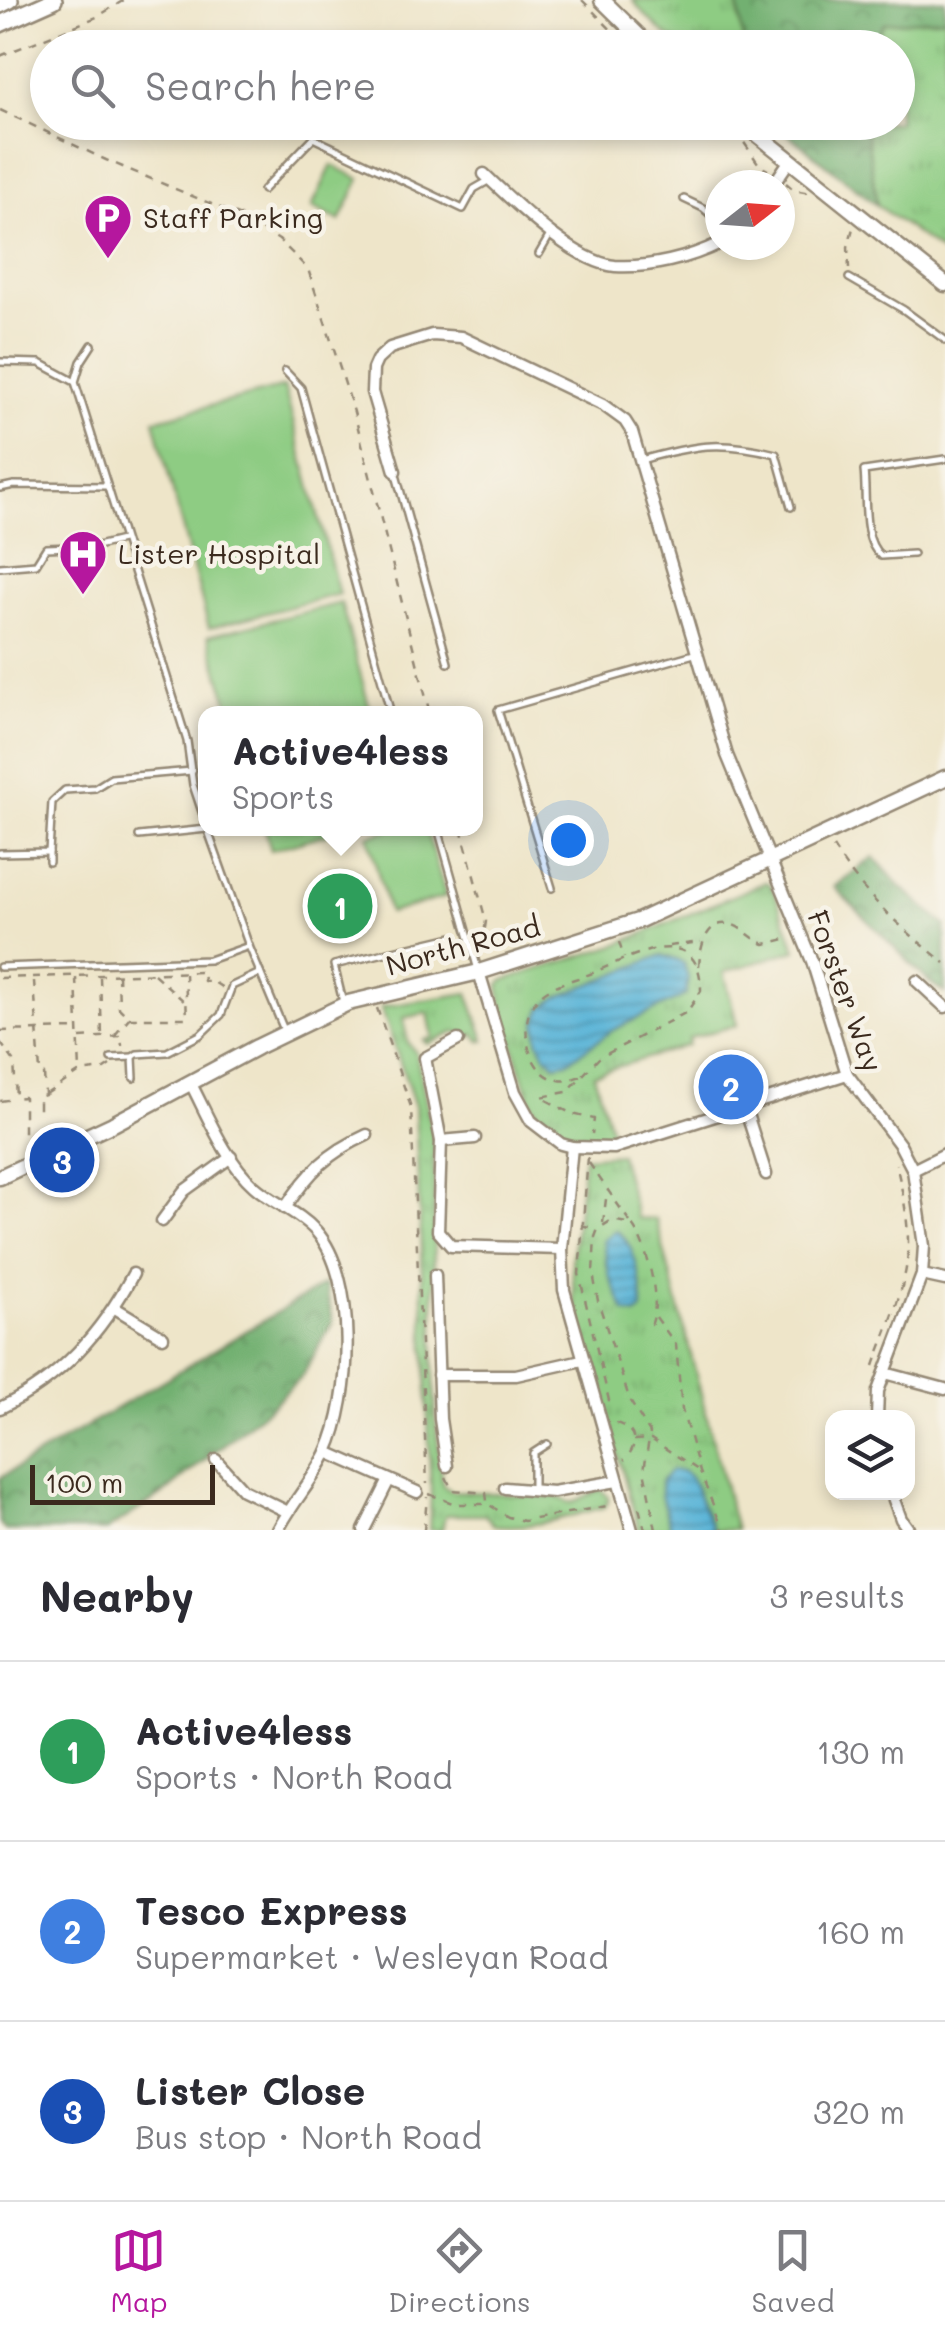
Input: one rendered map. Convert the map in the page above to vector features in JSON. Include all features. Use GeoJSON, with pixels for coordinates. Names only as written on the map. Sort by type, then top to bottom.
{"type":"FeatureCollection","features":[{"type":"Feature","properties":{"kind":"main road"},"geometry":{"type":"LineString","coordinates":[[0,5],[10,0]]}},
{"type":"Feature","properties":{"kind":"main road"},"geometry":{"type":"LineString","coordinates":[[0,24],[54,0]]}},
{"type":"Feature","properties":{"kind":"main road"},"geometry":{"type":"LineString","coordinates":[[602,0],[633,30]]}},
{"type":"Feature","properties":{"kind":"main road"},"geometry":{"type":"LineString","coordinates":[[765,140],[945,284]]}},
{"type":"Feature","properties":{"kind":"main road","name":"North Road"},"geometry":{"type":"LineString","coordinates":[[0,1177],[114,1124],[344,1004],[479,972],[614,930],[945,778]]}},
{"type":"Feature","properties":{"kind":"street"},"geometry":{"type":"LineString","coordinates":[[783,170],[790,160]]}},
{"type":"Feature","properties":{"kind":"street"},"geometry":{"type":"LineString","coordinates":[[487,177],[551,233],[613,266],[694,256],[705,250]]}},
{"type":"Feature","properties":{"kind":"street","name":"Forster Way"},"geometry":{"type":"LineString","coordinates":[[395,471],[372,392],[373,368],[390,348],[441,334],[460,336],[603,404],[624,420],[632,432],[727,755],[800,934],[848,1074],[900,1145],[913,1170],[924,1246],[922,1276],[878,1391],[877,1410]]}},
{"type":"Feature","properties":{"kind":"street"},"geometry":{"type":"LineString","coordinates":[[479,972],[515,1092],[531,1121],[572,1148],[614,1148],[848,1074]]}},
{"type":"Feature","properties":{"kind":"street"},"geometry":{"type":"LineString","coordinates":[[917,980],[945,1007]]}},
{"type":"Feature","properties":{"kind":"street"},"geometry":{"type":"LineString","coordinates":[[458,1040],[424,1058],[441,1141],[438,1230],[451,1246],[562,1249]]}},
{"type":"Feature","properties":{"kind":"street"},"geometry":{"type":"LineString","coordinates":[[190,1082],[231,1157],[250,1183],[319,1234],[344,1298],[347,1353],[343,1400],[327,1452],[278,1530]]}},
{"type":"Feature","properties":{"kind":"street"},"geometry":{"type":"LineString","coordinates":[[745,1108],[766,1174]]}},
{"type":"Feature","properties":{"kind":"street"},"geometry":{"type":"LineString","coordinates":[[284,1208],[304,1179],[334,1150],[366,1136]]}},
{"type":"Feature","properties":{"kind":"street"},"geometry":{"type":"LineString","coordinates":[[441,1141],[476,1138]]}},
{"type":"Feature","properties":{"kind":"street"},"geometry":{"type":"LineString","coordinates":[[572,1148],[562,1249],[564,1290],[617,1481],[635,1524]]}},
{"type":"Feature","properties":{"kind":"street"},"geometry":{"type":"LineString","coordinates":[[913,1170],[945,1154]]}},
{"type":"Feature","properties":{"kind":"street"},"geometry":{"type":"LineString","coordinates":[[162,1222],[184,1190],[231,1157]]}},
{"type":"Feature","properties":{"kind":"street"},"geometry":{"type":"LineString","coordinates":[[0,1408],[39,1387],[64,1367],[115,1308],[134,1274]]}},
{"type":"Feature","properties":{"kind":"street"},"geometry":{"type":"LineString","coordinates":[[435,1274],[438,1376],[447,1466]]}},
{"type":"Feature","properties":{"kind":"street"},"geometry":{"type":"LineString","coordinates":[[922,1276],[945,1280]]}},
{"type":"Feature","properties":{"kind":"street"},"geometry":{"type":"LineString","coordinates":[[115,1308],[164,1336]]}},
{"type":"Feature","properties":{"kind":"street"},"geometry":{"type":"LineString","coordinates":[[438,1376],[516,1375],[582,1360]]}},
{"type":"Feature","properties":{"kind":"street"},"geometry":{"type":"LineString","coordinates":[[885,1373],[945,1389]]}},
{"type":"Feature","properties":{"kind":"street"},"geometry":{"type":"LineString","coordinates":[[327,1452],[388,1482],[422,1493]]}},
{"type":"Feature","properties":{"kind":"street"},"geometry":{"type":"LineString","coordinates":[[216,1460],[243,1490],[288,1512]]}},
{"type":"Feature","properties":{"kind":"street"},"geometry":{"type":"LineString","coordinates":[[505,1488],[582,1490],[617,1481]]}},
{"type":"Feature","properties":{"kind":"street"},"geometry":{"type":"LineString","coordinates":[[364,1530],[388,1482]]}},
{"type":"Feature","properties":{"kind":"street"},"geometry":{"type":"LineString","coordinates":[[894,1500],[900,1519],[909,1530]]}},
{"type":"Feature","properties":{"kind":"lane"},"geometry":{"type":"LineString","coordinates":[[264,190],[311,140]]}},
{"type":"Feature","properties":{"kind":"lane"},"geometry":{"type":"LineString","coordinates":[[317,140],[464,209],[474,189],[487,177]]}},
{"type":"Feature","properties":{"kind":"lane"},"geometry":{"type":"LineString","coordinates":[[684,199],[705,210]]}},
{"type":"Feature","properties":{"kind":"lane"},"geometry":{"type":"LineString","coordinates":[[539,254],[551,233]]}},
{"type":"Feature","properties":{"kind":"lane"},"geometry":{"type":"LineString","coordinates":[[849,278],[945,340]]}},
{"type":"Feature","properties":{"kind":"lane"},"geometry":{"type":"LineString","coordinates":[[92,344],[74,382],[123,540],[132,557],[187,741],[198,794]]}},
{"type":"Feature","properties":{"kind":"lane"},"geometry":{"type":"LineString","coordinates":[[0,362],[27,360],[74,382]]}},
{"type":"Feature","properties":{"kind":"lane"},"geometry":{"type":"LineString","coordinates":[[285,371],[301,388],[390,706]]}},
{"type":"Feature","properties":{"kind":"lane"},"geometry":{"type":"LineString","coordinates":[[640,460],[698,444],[776,454],[791,506]]}},
{"type":"Feature","properties":{"kind":"lane"},"geometry":{"type":"LineString","coordinates":[[913,554],[881,556],[874,550],[864,471],[945,458]]}},
{"type":"Feature","properties":{"kind":"lane"},"geometry":{"type":"LineString","coordinates":[[395,471],[448,664]]}},
{"type":"Feature","properties":{"kind":"lane"},"geometry":{"type":"LineString","coordinates":[[0,488],[14,484],[106,486]]}},
{"type":"Feature","properties":{"kind":"lane"},"geometry":{"type":"LineString","coordinates":[[0,567],[36,564],[46,548],[97,546],[123,540]]}},
{"type":"Feature","properties":{"kind":"lane"},"geometry":{"type":"LineString","coordinates":[[552,888],[498,710],[697,653]]}},
{"type":"Feature","properties":{"kind":"lane"},"geometry":{"type":"LineString","coordinates":[[50,862],[50,808],[61,792],[95,788],[111,778],[192,771]]}},
{"type":"Feature","properties":{"kind":"lane"},"geometry":{"type":"LineString","coordinates":[[139,836],[198,830]]}},
{"type":"Feature","properties":{"kind":"lane"},"geometry":{"type":"LineString","coordinates":[[210,836],[285,1032]]}},
{"type":"Feature","properties":{"kind":"lane"},"geometry":{"type":"LineString","coordinates":[[440,836],[479,972]]}},
{"type":"Feature","properties":{"kind":"lane"},"geometry":{"type":"LineString","coordinates":[[0,853],[49,852]]}},
{"type":"Feature","properties":{"kind":"lane"},"geometry":{"type":"LineString","coordinates":[[344,1004],[334,965],[452,937]]}},
{"type":"Feature","properties":{"kind":"lane"},"geometry":{"type":"LineString","coordinates":[[0,967],[209,960],[250,946]]}},
{"type":"Feature","properties":{"kind":"lane"},"geometry":{"type":"LineString","coordinates":[[111,1058],[167,1052],[200,1034],[221,1015],[229,992],[240,980],[260,972]]}},
{"type":"Feature","properties":{"kind":"lane"},"geometry":{"type":"LineString","coordinates":[[133,1057],[134,1078]]}},
{"type":"Feature","properties":{"kind":"lane"},"geometry":{"type":"LineString","coordinates":[[533,1490],[533,1453],[546,1444]]}},
{"type":"Feature","properties":{"kind":"path"},"geometry":{"type":"LineString","coordinates":[[65,30],[124,0]]}},
{"type":"Feature","properties":{"kind":"path"},"geometry":{"type":"LineString","coordinates":[[582,0],[611,30]]}},
{"type":"Feature","properties":{"kind":"path"},"geometry":{"type":"LineString","coordinates":[[0,56],[30,44]]}},
{"type":"Feature","properties":{"kind":"path"},"geometry":{"type":"LineString","coordinates":[[0,110],[30,124]]}},
{"type":"Feature","properties":{"kind":"path"},"geometry":{"type":"LineString","coordinates":[[64,140],[240,216],[279,240],[308,268],[354,412],[428,706]]}},
{"type":"Feature","properties":{"kind":"path"},"geometry":{"type":"LineString","coordinates":[[849,278],[848,247],[855,226]]}},
{"type":"Feature","properties":{"kind":"path"},"geometry":{"type":"LineString","coordinates":[[824,833],[852,879],[945,963]]}},
{"type":"Feature","properties":{"kind":"path"},"geometry":{"type":"LineString","coordinates":[[463,836],[486,921],[479,972]]}},
{"type":"Feature","properties":{"kind":"path"},"geometry":{"type":"LineString","coordinates":[[628,1472],[624,1458],[633,1450],[634,1440],[629,1429],[614,1423],[578,1274],[594,1120],[572,1114],[541,1097],[566,1092],[613,1049],[687,1012],[701,991],[698,968],[702,942],[714,928],[727,924],[765,944],[800,934]]}},
{"type":"Feature","properties":{"kind":"path"},"geometry":{"type":"LineString","coordinates":[[614,930],[625,960]]}},
{"type":"Feature","properties":{"kind":"path"},"geometry":{"type":"LineString","coordinates":[[582,1076],[565,1080],[548,1076],[533,1057],[526,1025],[535,1001],[555,986],[625,960],[668,946],[702,942]]}},
{"type":"Feature","properties":{"kind":"path"},"geometry":{"type":"LineString","coordinates":[[668,946],[691,957],[698,968]]}},
{"type":"Feature","properties":{"kind":"path"},"geometry":{"type":"LineString","coordinates":[[100,965],[102,1037]]}},
{"type":"Feature","properties":{"kind":"path"},"geometry":{"type":"LineString","coordinates":[[118,974],[118,1008],[129,1018],[187,1018],[186,972]]}},
{"type":"Feature","properties":{"kind":"path"},"geometry":{"type":"LineString","coordinates":[[0,978],[203,972],[204,981],[212,981],[229,992]]}},
{"type":"Feature","properties":{"kind":"path"},"geometry":{"type":"LineString","coordinates":[[152,973],[186,1004]]}},
{"type":"Feature","properties":{"kind":"path"},"geometry":{"type":"LineString","coordinates":[[34,978],[45,1095]]}},
{"type":"Feature","properties":{"kind":"path"},"geometry":{"type":"LineString","coordinates":[[76,978],[80,1072]]}},
{"type":"Feature","properties":{"kind":"path"},"geometry":{"type":"LineString","coordinates":[[372,995],[411,1107],[424,1530]]}},
{"type":"Feature","properties":{"kind":"path"},"geometry":{"type":"LineString","coordinates":[[114,1036],[129,1018]]}},
{"type":"Feature","properties":{"kind":"path"},"geometry":{"type":"LineString","coordinates":[[0,1030],[79,1029]]}},
{"type":"Feature","properties":{"kind":"path"},"geometry":{"type":"LineString","coordinates":[[79,1038],[122,1036],[122,1058]]}},
{"type":"Feature","properties":{"kind":"path"},"geometry":{"type":"LineString","coordinates":[[0,1042],[14,1061],[16,1098]]}},
{"type":"Feature","properties":{"kind":"path"},"geometry":{"type":"LineString","coordinates":[[508,1064],[533,1057]]}},
{"type":"Feature","properties":{"kind":"path"},"geometry":{"type":"LineString","coordinates":[[39,1110],[39,1097],[80,1072],[104,1070]]}},
{"type":"Feature","properties":{"kind":"path"},"geometry":{"type":"LineString","coordinates":[[0,1101],[24,1097],[24,1134]]}},
{"type":"Feature","properties":{"kind":"path"},"geometry":{"type":"LineString","coordinates":[[874,1366],[893,1316],[908,1245],[904,1194],[894,1155]]}},
{"type":"Feature","properties":{"kind":"path"},"geometry":{"type":"LineString","coordinates":[[587,1160],[631,1224],[645,1253],[655,1316],[678,1350],[682,1410],[700,1472],[723,1530]]}},
{"type":"Feature","properties":{"kind":"path"},"geometry":{"type":"LineString","coordinates":[[603,1225],[606,1189]]}},
{"type":"Feature","properties":{"kind":"path"},"geometry":{"type":"LineString","coordinates":[[631,1224],[621,1220],[598,1229],[593,1260],[598,1301],[626,1391],[651,1440],[644,1470],[656,1530]]}},
{"type":"Feature","properties":{"kind":"path"},"geometry":{"type":"LineString","coordinates":[[581,1225],[598,1229]]}},
{"type":"Feature","properties":{"kind":"path"},"geometry":{"type":"LineString","coordinates":[[650,1325],[655,1316]]}},
{"type":"Feature","properties":{"kind":"path"},"geometry":{"type":"LineString","coordinates":[[634,1440],[651,1440],[669,1454],[686,1459],[700,1472]]}},
{"type":"Feature","properties":{"kind":"path"},"geometry":{"type":"LineString","coordinates":[[447,1466],[446,1484],[452,1490],[486,1493],[488,1504]]}},
{"type":"Feature","properties":{"kind":"path"},"geometry":{"type":"LineString","coordinates":[[422,1493],[455,1504],[488,1504],[508,1517],[533,1522],[614,1504],[620,1525],[635,1524],[645,1530]]}},
{"type":"Feature","properties":{"kind":"path"},"geometry":{"type":"LineString","coordinates":[[635,1524],[636,1501]]}},
{"type":"Feature","properties":{"kind":"green space"},"geometry":{"type":"Polygon","coordinates":[[[632,0],[737,0],[741,30],[659,29],[632,0]]]}},
{"type":"Feature","properties":{"kind":"green space"},"geometry":{"type":"Polygon","coordinates":[[[737,0],[945,0],[945,18],[884,23],[880,30],[741,30],[737,0]]]}},
{"type":"Feature","properties":{"kind":"green space"},"geometry":{"type":"Polygon","coordinates":[[[945,18],[945,255],[877,205],[867,140],[915,140],[915,30],[880,30],[884,23],[945,18]]]}},
{"type":"Feature","properties":{"kind":"green space"},"geometry":{"type":"Polygon","coordinates":[[[795,140],[867,140],[877,205],[795,140]]]}},
{"type":"Feature","properties":{"kind":"green space"},"geometry":{"type":"Polygon","coordinates":[[[332,165],[360,179],[340,221],[312,207],[332,165]]]}},
{"type":"Feature","properties":{"kind":"green space"},"geometry":{"type":"Polygon","coordinates":[[[284,387],[339,594],[209,628],[154,420],[284,387]]]}},
{"type":"Feature","properties":{"kind":"green space"},"geometry":{"type":"Polygon","coordinates":[[[341,603],[369,706],[229,706],[208,636],[341,603]]]}},
{"type":"Feature","properties":{"kind":"green space"},"geometry":{"type":"Polygon","coordinates":[[[267,836],[320,836],[271,850],[267,836]]]}},
{"type":"Feature","properties":{"kind":"green space"},"geometry":{"type":"Polygon","coordinates":[[[368,836],[428,836],[446,897],[389,913],[368,836]]]}},
{"type":"Feature","properties":{"kind":"green space"},"geometry":{"type":"Polygon","coordinates":[[[874,857],[945,925],[945,993],[929,982],[834,887],[874,857]]]}},
{"type":"Feature","properties":{"kind":"green space"},"geometry":{"type":"Polygon","coordinates":[[[766,882],[772,886],[796,950],[724,972],[737,1025],[689,1038],[688,1045],[594,1074],[612,1134],[608,1142],[574,1137],[545,1120],[531,1102],[503,1013],[499,986],[504,980],[616,945],[766,882]]]}},
{"type":"Feature","properties":{"kind":"green space"},"geometry":{"type":"Polygon","coordinates":[[[468,993],[485,1040],[480,1041],[475,1034],[470,1037],[456,1032],[428,1044],[424,1040],[433,1038],[428,1013],[403,1018],[408,1043],[416,1053],[434,1139],[434,1376],[443,1486],[452,1491],[557,1497],[571,1503],[601,1489],[608,1502],[604,1507],[522,1526],[494,1525],[485,1515],[445,1515],[442,1530],[429,1530],[431,1494],[415,1106],[381,1007],[468,993]]]}},
{"type":"Feature","properties":{"kind":"green space"},"geometry":{"type":"Polygon","coordinates":[[[620,1154],[637,1218],[656,1219],[736,1530],[639,1530],[574,1300],[572,1258],[584,1157],[620,1154]]]}},
{"type":"Feature","properties":{"kind":"green space"},"geometry":{"type":"Polygon","coordinates":[[[325,1284],[333,1321],[303,1375],[270,1407],[163,1494],[107,1530],[5,1530],[0,1523],[0,1478],[325,1284]]]}},
{"type":"Feature","properties":{"kind":"water"},"geometry":{"type":"Polygon","coordinates":[[[662,955],[684,963],[688,978],[686,995],[613,1030],[567,1062],[555,1064],[545,1055],[536,1023],[542,1008],[558,997],[662,955]]]}},
{"type":"Feature","properties":{"kind":"water"},"geometry":{"type":"Polygon","coordinates":[[[616,1230],[629,1245],[637,1266],[642,1310],[636,1315],[625,1312],[609,1275],[603,1241],[616,1230]]]}},
{"type":"Feature","properties":{"kind":"water"},"geometry":{"type":"Polygon","coordinates":[[[671,1470],[691,1478],[713,1530],[671,1530],[661,1481],[671,1470]]]}},
{"type":"Feature","properties":{"kind":"place","name":"Staff Parking"},"geometry":{"type":"Point","coordinates":[108,260]}},
{"type":"Feature","properties":{"kind":"place","name":"Lister Hospital"},"geometry":{"type":"Point","coordinates":[83,596]}},
{"type":"Feature","properties":{"kind":"place","name":"Active4less"},"geometry":{"type":"Point","coordinates":[340,906]}},
{"type":"Feature","properties":{"kind":"place","name":"Tesco Express"},"geometry":{"type":"Point","coordinates":[731,1087]}},
{"type":"Feature","properties":{"kind":"place","name":"Lister Close"},"geometry":{"type":"Point","coordinates":[62,1160]}}]}
